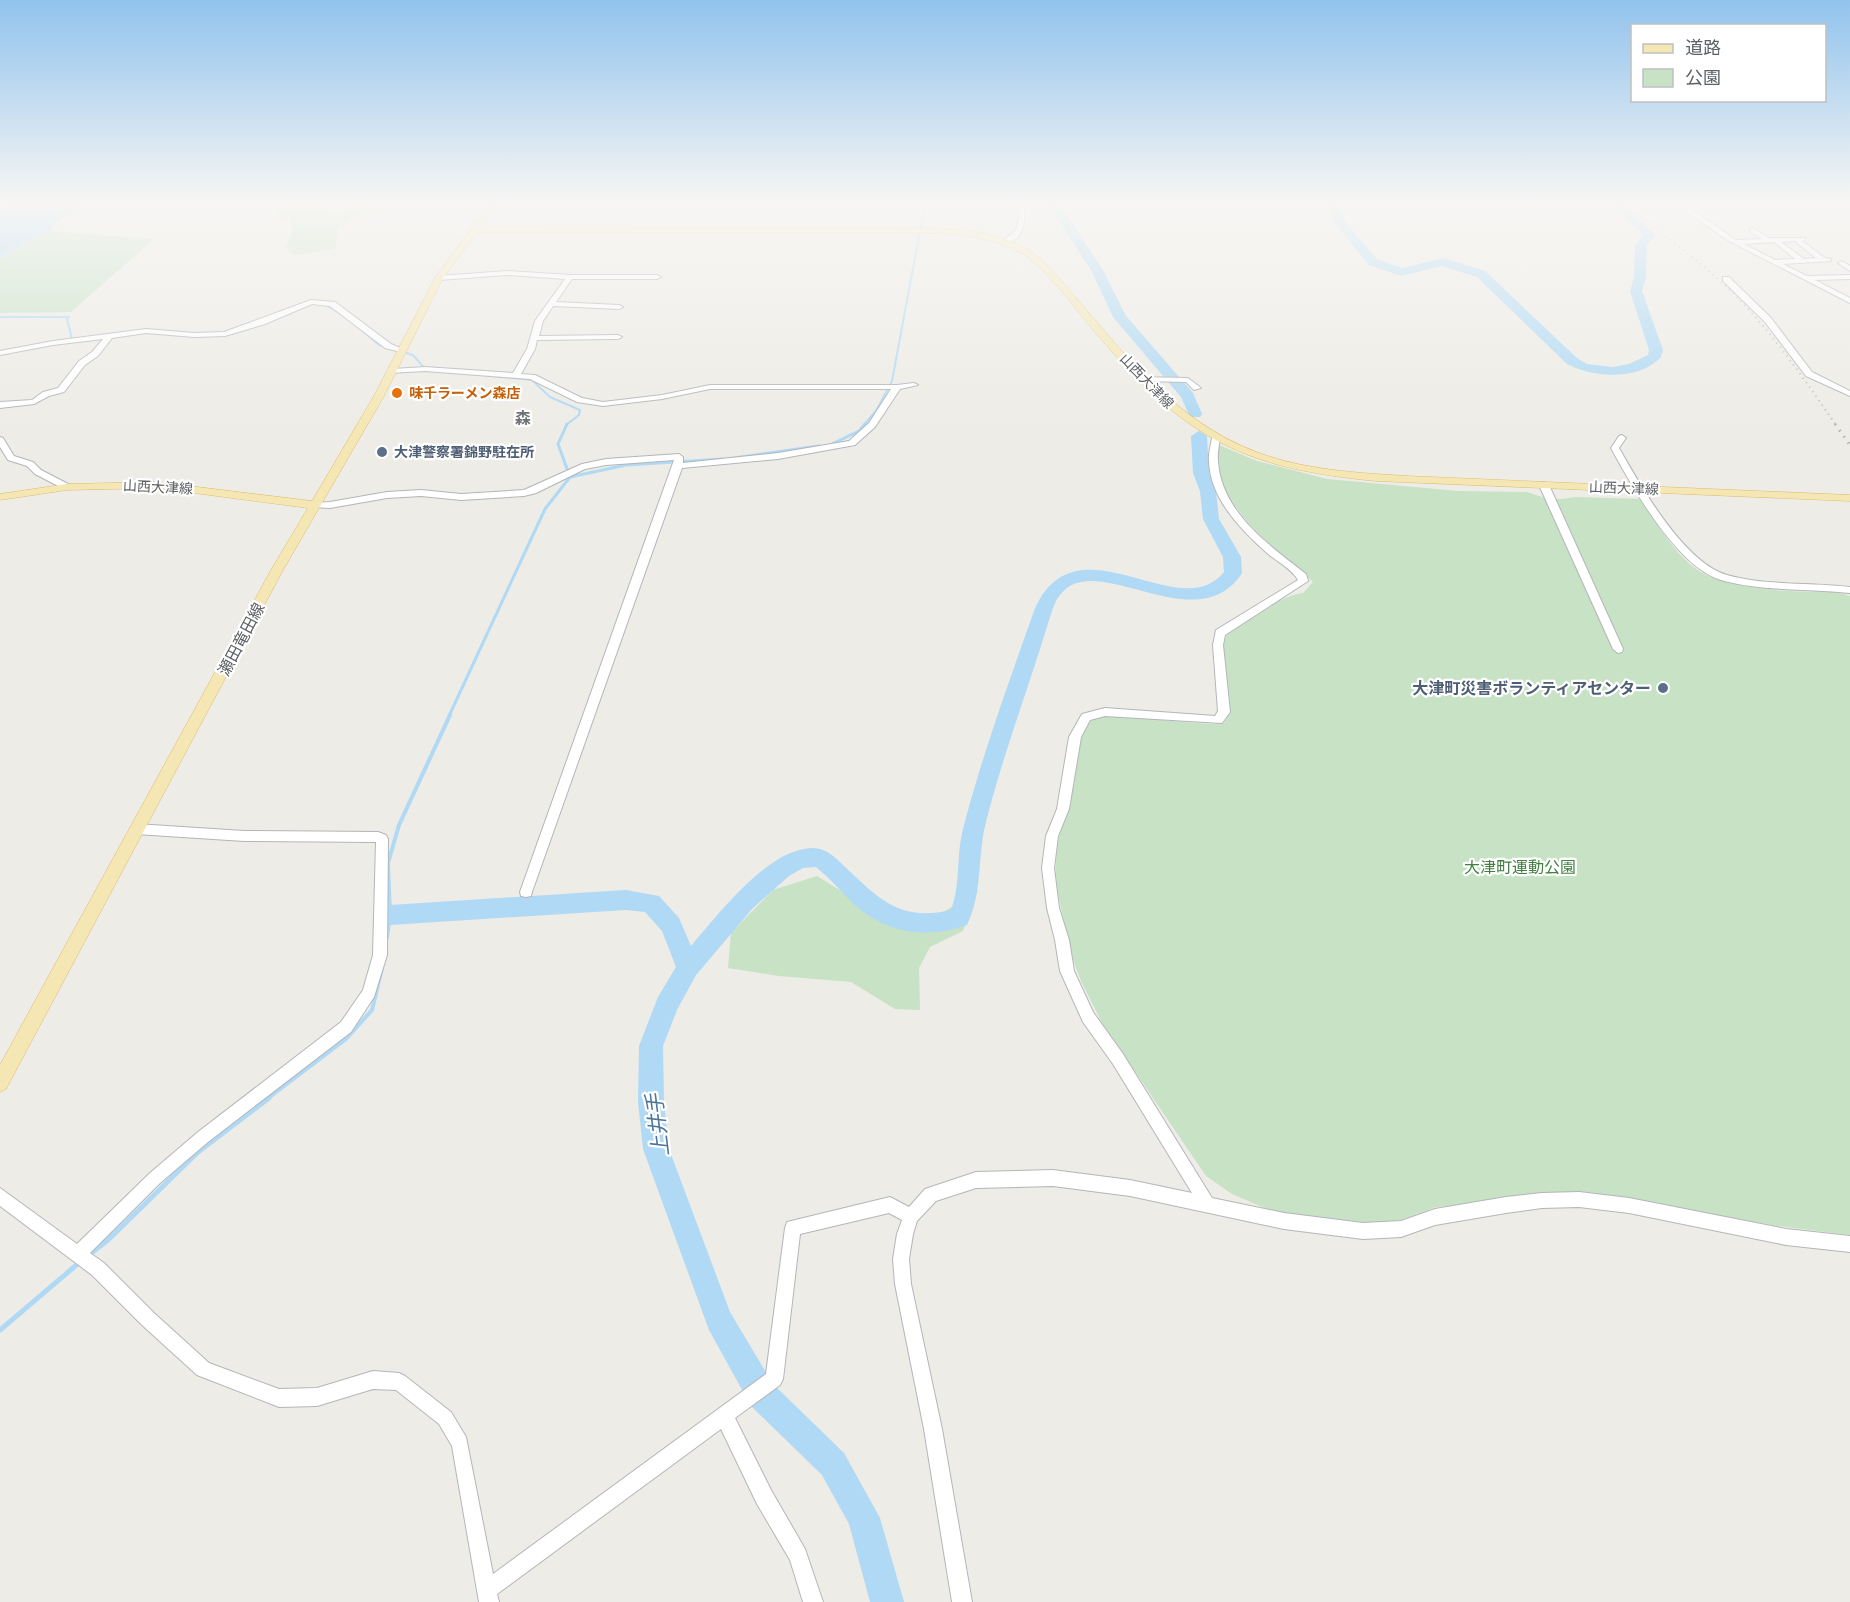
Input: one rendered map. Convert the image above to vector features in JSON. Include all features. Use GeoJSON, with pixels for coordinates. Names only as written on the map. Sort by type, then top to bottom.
{"type":"FeatureCollection","features":[{"type":"Feature","properties":{"kind":"main road","name":"瀬田竜田線"},"geometry":{"type":"LineString","coordinates":[[0,1083],[277,570],[393,371],[401,350],[439,278]]}},
{"type":"Feature","properties":{"kind":"main road","name":"山西大津線"},"geometry":{"type":"LineString","coordinates":[[1052,278],[1169,406],[1216,438],[1284,464],[1317,471],[1367,477],[1850,498]]}},
{"type":"Feature","properties":{"kind":"main road","name":"山西大津線"},"geometry":{"type":"LineString","coordinates":[[0,497],[67,487],[170,486],[315,505]]}},
{"type":"Feature","properties":{"kind":"street"},"geometry":{"type":"LineString","coordinates":[[516,375],[536,338],[539,321],[569,278]]}},
{"type":"Feature","properties":{"kind":"street"},"geometry":{"type":"LineString","coordinates":[[1803,278],[1810,278]]}},
{"type":"Feature","properties":{"kind":"street"},"geometry":{"type":"LineString","coordinates":[[1803,278],[1850,301]]}},
{"type":"Feature","properties":{"kind":"street"},"geometry":{"type":"LineString","coordinates":[[1726,279],[1768,320],[1809,374],[1850,394]]}},
{"type":"Feature","properties":{"kind":"street"},"geometry":{"type":"LineString","coordinates":[[0,353],[53,343],[157,330],[194,334],[225,334],[262,322],[302,304],[326,302],[344,310],[388,346],[401,350]]}},
{"type":"Feature","properties":{"kind":"street"},"geometry":{"type":"LineString","coordinates":[[550,304],[619,307]]}},
{"type":"Feature","properties":{"kind":"street"},"geometry":{"type":"LineString","coordinates":[[0,405],[34,402],[45,394],[61,390],[82,363],[95,354],[109,337]]}},
{"type":"Feature","properties":{"kind":"street"},"geometry":{"type":"LineString","coordinates":[[536,338],[618,337]]}},
{"type":"Feature","properties":{"kind":"street"},"geometry":{"type":"LineString","coordinates":[[393,371],[425,369],[516,375],[543,381],[558,391],[580,400],[603,404],[662,397],[710,387],[897,387],[914,384]]}},
{"type":"Feature","properties":{"kind":"street"},"geometry":{"type":"LineString","coordinates":[[1143,379],[1188,380],[1197,388]]}},
{"type":"Feature","properties":{"kind":"street"},"geometry":{"type":"LineString","coordinates":[[678,466],[778,456],[852,443],[859,439],[874,421],[897,387]]}},
{"type":"Feature","properties":{"kind":"street"},"geometry":{"type":"LineString","coordinates":[[1207,1204],[1118,1059],[1088,1017],[1078,997],[1067,971],[1062,940],[1053,908],[1048,868],[1052,836],[1063,810],[1075,737],[1086,717],[1105,712],[1218,720],[1224,712],[1218,645],[1220,633],[1303,581],[1302,576],[1252,536],[1225,498],[1213,474],[1212,453],[1216,438]]}},
{"type":"Feature","properties":{"kind":"street"},"geometry":{"type":"LineString","coordinates":[[1622,438],[1615,448],[1668,532],[1710,573],[1758,583],[1850,590]]}},
{"type":"Feature","properties":{"kind":"street"},"geometry":{"type":"LineString","coordinates":[[0,440],[11,458],[30,464],[38,472],[67,487]]}},
{"type":"Feature","properties":{"kind":"street"},"geometry":{"type":"LineString","coordinates":[[315,505],[330,506],[387,495],[421,493],[468,497],[524,493],[533,491],[582,467],[606,462],[679,457],[678,466],[526,892]]}},
{"type":"Feature","properties":{"kind":"street"},"geometry":{"type":"LineString","coordinates":[[1544,485],[1618,649]]}},
{"type":"Feature","properties":{"kind":"street"},"geometry":{"type":"LineString","coordinates":[[83,1258],[154,1178],[202,1137],[346,1027],[369,993],[380,955],[382,839],[378,837],[244,836],[136,829]]}},
{"type":"Feature","properties":{"kind":"street"},"geometry":{"type":"LineString","coordinates":[[962,1602],[933,1429],[903,1284],[901,1259],[904,1234],[910,1216],[931,1195],[976,1180],[1053,1178],[1130,1188],[1284,1221],[1363,1232],[1401,1229],[1435,1217],[1514,1204],[1569,1199],[1597,1201],[1667,1213],[1745,1230],[1850,1244]]}},
{"type":"Feature","properties":{"kind":"street"},"geometry":{"type":"LineString","coordinates":[[0,1196],[83,1258],[203,1369],[279,1398],[317,1397],[374,1380],[399,1382],[445,1418],[460,1443],[488,1596],[774,1379],[794,1228],[890,1205],[910,1216]]}},
{"type":"Feature","properties":{"kind":"street"},"geometry":{"type":"LineString","coordinates":[[725,1417],[764,1497],[798,1557],[813,1602]]}},
{"type":"Feature","properties":{"kind":"green space"},"geometry":{"type":"Polygon","coordinates":[[[0,278],[110,278],[71,312],[0,313],[0,278]]]}},
{"type":"Feature","properties":{"kind":"green space","name":"大津町運動公園"},"geometry":{"type":"Polygon","coordinates":[[[1219,445],[1257,461],[1327,479],[1458,491],[1527,492],[1545,498],[1641,499],[1676,550],[1704,574],[1734,584],[1758,588],[1828,591],[1850,596],[1850,1235],[1777,1226],[1588,1192],[1436,1207],[1387,1225],[1285,1217],[1232,1194],[1206,1176],[1102,1023],[1081,981],[1070,952],[1055,879],[1057,844],[1066,815],[1082,730],[1090,721],[1107,716],[1224,723],[1228,715],[1223,649],[1227,635],[1244,620],[1265,608],[1303,593],[1313,582],[1264,539],[1234,504],[1223,485],[1218,465],[1219,445]]]}},
{"type":"Feature","properties":{"kind":"green space"},"geometry":{"type":"Polygon","coordinates":[[[817,876],[867,907],[890,914],[932,916],[947,910],[978,890],[963,931],[930,947],[919,968],[920,1010],[895,1009],[851,982],[779,976],[728,968],[731,933],[773,890],[817,876]]]}},
{"type":"Feature","properties":{"kind":"waterway"},"geometry":{"type":"LineString","coordinates":[[864,425],[876,411],[892,381],[911,278]]}},
{"type":"Feature","properties":{"kind":"waterway"},"geometry":{"type":"LineString","coordinates":[[1101,278],[1120,317],[1188,396],[1195,414]]}},
{"type":"Feature","properties":{"kind":"waterway"},"geometry":{"type":"LineString","coordinates":[[1485,278],[1572,361],[1582,367],[1603,372],[1623,370],[1654,357],[1656,350],[1636,291],[1640,278]]}},
{"type":"Feature","properties":{"kind":"waterway"},"geometry":{"type":"LineString","coordinates":[[324,304],[341,314]]}},
{"type":"Feature","properties":{"kind":"waterway"},"geometry":{"type":"LineString","coordinates":[[0,317],[69,317],[67,319],[72,339],[74,339]]}},
{"type":"Feature","properties":{"kind":"waterway"},"geometry":{"type":"LineString","coordinates":[[231,334],[249,329]]}},
{"type":"Feature","properties":{"kind":"waterway"},"geometry":{"type":"LineString","coordinates":[[363,331],[379,345],[413,355],[426,370]]}},
{"type":"Feature","properties":{"kind":"waterway"},"geometry":{"type":"LineString","coordinates":[[201,336],[220,336]]}},
{"type":"Feature","properties":{"kind":"waterway"},"geometry":{"type":"LineString","coordinates":[[454,372],[532,380],[550,397],[580,410],[579,415],[567,424]]}},
{"type":"Feature","properties":{"kind":"waterway"},"geometry":{"type":"LineString","coordinates":[[567,424],[558,444],[570,477]]}},
{"type":"Feature","properties":{"kind":"waterway"},"geometry":{"type":"LineString","coordinates":[[832,444],[859,431],[865,424]]}},
{"type":"Feature","properties":{"kind":"waterway"},"geometry":{"type":"LineString","coordinates":[[688,968],[728,920],[763,884],[798,860],[813,857],[824,861],[866,901],[892,918],[922,924],[959,918],[964,908],[968,888],[969,848],[984,791],[1050,595],[1058,586],[1074,578],[1096,575],[1160,590],[1194,594],[1209,592],[1220,587],[1233,573],[1232,557],[1211,519],[1208,491],[1201,473],[1199,436]]}},
{"type":"Feature","properties":{"kind":"waterway"},"geometry":{"type":"LineString","coordinates":[[734,458],[819,446]]}},
{"type":"Feature","properties":{"kind":"waterway"},"geometry":{"type":"LineString","coordinates":[[570,477],[626,465],[724,459]]}},
{"type":"Feature","properties":{"kind":"waterway"},"geometry":{"type":"LineString","coordinates":[[449,716],[545,509],[570,477]]}},
{"type":"Feature","properties":{"kind":"waterway"},"geometry":{"type":"LineString","coordinates":[[387,937],[390,915],[388,863],[399,825],[450,715]]}},
{"type":"Feature","properties":{"kind":"waterway","name":"上井手"},"geometry":{"type":"LineString","coordinates":[[390,915],[626,900],[651,903],[671,925],[688,968]]}},
{"type":"Feature","properties":{"kind":"waterway"},"geometry":{"type":"LineString","coordinates":[[267,1099],[346,1039],[372,1010],[382,968]]}},
{"type":"Feature","properties":{"kind":"waterway","name":"上井手"},"geometry":{"type":"LineString","coordinates":[[688,968],[667,1005],[651,1046],[651,1102],[656,1149],[719,1320],[762,1395],[833,1464],[864,1518],[887,1602]]}},
{"type":"Feature","properties":{"kind":"waterway"},"geometry":{"type":"LineString","coordinates":[[89,1255],[109,1239],[198,1152],[269,1098]]}},
{"type":"Feature","properties":{"kind":"waterway"},"geometry":{"type":"LineString","coordinates":[[0,1330],[80,1262]]}},
{"type":"Feature","properties":{"kind":"railway"},"geometry":{"type":"LineString","coordinates":[[1716,278],[1749,310],[1776,342],[1836,425]]}},
{"type":"Feature","properties":{"kind":"railway"},"geometry":{"type":"LineString","coordinates":[[1835,424],[1850,445]]}},
{"type":"Feature","properties":{"kind":"place","name":"味千ラーメン森店"},"geometry":{"type":"Point","coordinates":[397,393]}},
{"type":"Feature","properties":{"kind":"place","name":"大津警察署錦野駐在所"},"geometry":{"type":"Point","coordinates":[382,452]}},
{"type":"Feature","properties":{"kind":"place","name":"大津町災害ボランティアセンター"},"geometry":{"type":"Point","coordinates":[1663,688]}},
{"type":"Feature","properties":{"kind":"district","name":"森"},"geometry":{"type":"Point","coordinates":[523,418]}}]}
